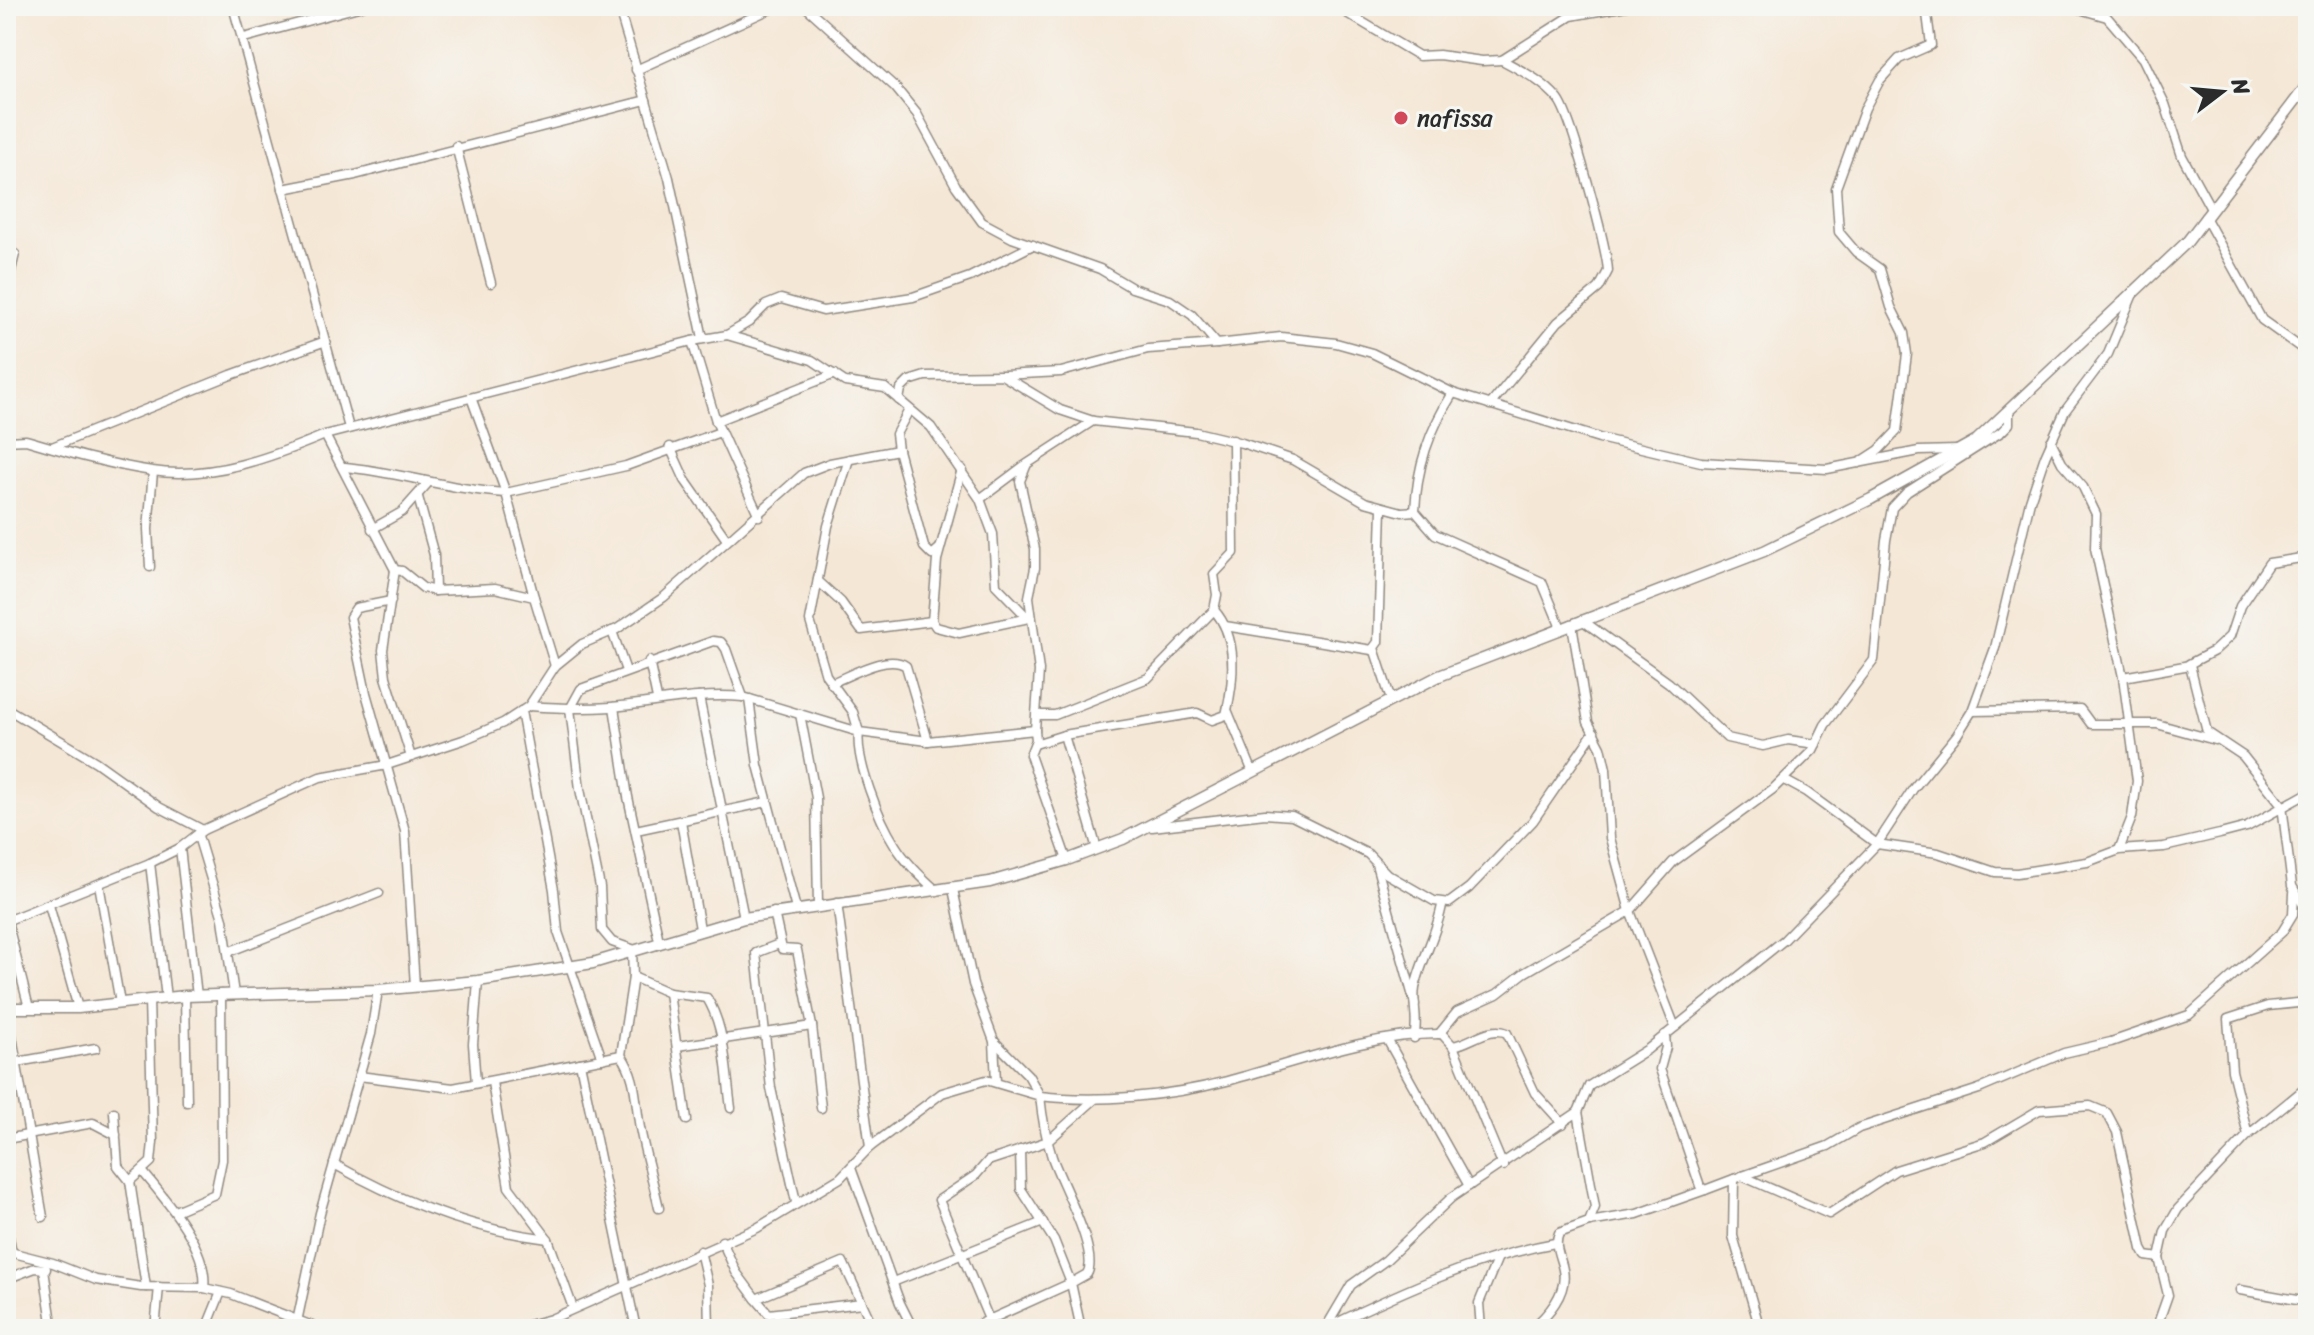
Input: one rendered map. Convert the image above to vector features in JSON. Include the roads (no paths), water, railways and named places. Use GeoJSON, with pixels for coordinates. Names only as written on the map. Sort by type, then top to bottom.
{"type":"FeatureCollection","features":[{"type":"Feature","properties":{"kind":"street"},"geometry":{"type":"LineString","coordinates":[[233,6],[349,428]]}},
{"type":"Feature","properties":{"kind":"street"},"geometry":{"type":"LineString","coordinates":[[244,38],[362,6]]}},
{"type":"Feature","properties":{"kind":"street"},"geometry":{"type":"LineString","coordinates":[[618,6],[669,178],[703,338]]}},
{"type":"Feature","properties":{"kind":"street"},"geometry":{"type":"LineString","coordinates":[[636,70],[777,6]]}},
{"type":"Feature","properties":{"kind":"street"},"geometry":{"type":"LineString","coordinates":[[805,6],[895,87],[917,114],[956,186],[982,222],[1012,238],[1100,269],[1132,288],[1170,300],[1192,315],[1217,344]]}},
{"type":"Feature","properties":{"kind":"street"},"geometry":{"type":"LineString","coordinates":[[1335,6],[1419,56],[1502,60],[1530,75],[1561,102],[1590,193],[1608,271],[1599,288],[1539,344],[1490,405]]}},
{"type":"Feature","properties":{"kind":"street"},"geometry":{"type":"LineString","coordinates":[[1502,60],[1571,16],[1626,6]]}},
{"type":"Feature","properties":{"kind":"street"},"geometry":{"type":"LineString","coordinates":[[1853,466],[1879,450],[1897,431],[1907,354],[1904,333],[1891,307],[1880,269],[1856,252],[1839,232],[1836,188],[1865,108],[1880,80],[1899,59],[1931,45],[1926,6]]}},
{"type":"Feature","properties":{"kind":"street"},"geometry":{"type":"LineString","coordinates":[[2069,6],[2107,17],[2143,59],[2165,104],[2182,156],[2262,320],[2308,353]]}},
{"type":"Feature","properties":{"kind":"street"},"geometry":{"type":"LineString","coordinates":[[43,1217],[6,1008],[78,1008],[185,996],[378,990],[478,981],[593,963],[700,929],[774,912],[953,889],[1067,860],[1097,849],[1439,676],[1778,544],[1871,499],[1977,440],[2187,242],[2308,84]]}},
{"type":"Feature","properties":{"kind":"street"},"geometry":{"type":"LineString","coordinates":[[283,189],[355,175],[456,146],[646,100]]}},
{"type":"Feature","properties":{"kind":"street"},"geometry":{"type":"LineString","coordinates":[[456,146],[491,283]]}},
{"type":"Feature","properties":{"kind":"street"},"geometry":{"type":"LineString","coordinates":[[6,441],[26,440],[153,472],[238,465],[280,454],[349,428],[472,400],[703,338],[727,335],[749,322],[766,305],[781,299],[823,311],[899,300],[970,277],[1033,245]]}},
{"type":"Feature","properties":{"kind":"street"},"geometry":{"type":"LineString","coordinates":[[6,291],[15,254]]}},
{"type":"Feature","properties":{"kind":"street"},"geometry":{"type":"LineString","coordinates":[[1327,1328],[1345,1291],[1469,1186],[1503,1166],[1578,1112],[1589,1086],[1665,1035],[1784,940],[1877,844],[1913,789],[1957,735],[1972,711],[1995,648],[2030,501],[2051,441],[2065,411],[2108,354],[2133,294]]}},
{"type":"Feature","properties":{"kind":"street"},"geometry":{"type":"LineString","coordinates":[[727,335],[812,360],[845,382],[885,388],[931,427],[980,499],[993,534],[993,580],[1030,617]]}},
{"type":"Feature","properties":{"kind":"street"},"geometry":{"type":"LineString","coordinates":[[899,400],[901,389],[909,381],[925,376],[1061,372],[1148,349],[1281,337],[1336,343],[1372,353],[1453,393],[1599,438],[1701,462],[1827,469],[1919,451],[1957,450]]}},
{"type":"Feature","properties":{"kind":"street"},"geometry":{"type":"LineString","coordinates":[[692,341],[720,432],[759,516]]}},
{"type":"Feature","properties":{"kind":"street"},"geometry":{"type":"LineString","coordinates":[[52,448],[231,375],[323,342]]}},
{"type":"Feature","properties":{"kind":"street"},"geometry":{"type":"LineString","coordinates":[[716,421],[835,374]]}},
{"type":"Feature","properties":{"kind":"street"},"geometry":{"type":"LineString","coordinates":[[1002,375],[1060,410],[1093,421],[1183,430],[1233,440],[1293,460],[1365,502],[1382,508],[1415,511]]}},
{"type":"Feature","properties":{"kind":"street"},"geometry":{"type":"LineString","coordinates":[[1453,393],[1426,442],[1416,483],[1415,511],[1435,534],[1542,582],[1572,624],[1669,683],[1727,738],[1763,746],[1788,740],[1816,744]]}},
{"type":"Feature","properties":{"kind":"street"},"geometry":{"type":"LineString","coordinates":[[472,400],[506,493],[555,666]]}},
{"type":"Feature","properties":{"kind":"street"},"geometry":{"type":"LineString","coordinates":[[909,410],[896,434],[898,450],[924,547],[932,555],[940,548]]}},
{"type":"Feature","properties":{"kind":"street"},"geometry":{"type":"LineString","coordinates":[[513,1329],[551,1319],[757,1228],[851,1168],[870,1147],[942,1093],[986,1080],[996,1082],[1003,1088],[1040,1096],[1095,1099],[1185,1090],[1298,1060],[1439,1034],[1457,1012],[1497,994],[1546,960],[1630,911],[1673,862],[1784,780],[1816,744],[1825,725],[1874,660],[1892,508],[1907,492],[2001,432],[2009,424],[2009,412]]}},
{"type":"Feature","properties":{"kind":"street"},"geometry":{"type":"LineString","coordinates":[[980,499],[1093,421]]}},
{"type":"Feature","properties":{"kind":"street"},"geometry":{"type":"LineString","coordinates":[[345,467],[374,470],[427,484],[506,493],[626,466],[670,447],[720,432]]}},
{"type":"Feature","properties":{"kind":"street"},"geometry":{"type":"LineString","coordinates":[[325,435],[345,467],[372,529],[395,570],[383,650],[386,677],[411,757]]}},
{"type":"Feature","properties":{"kind":"street"},"geometry":{"type":"LineString","coordinates":[[1038,715],[1055,715],[1138,684],[1162,667],[1214,610],[1217,595],[1214,574],[1234,553],[1233,440]]}},
{"type":"Feature","properties":{"kind":"street"},"geometry":{"type":"LineString","coordinates":[[2051,441],[2062,463],[2083,487],[2096,514],[2095,548],[2123,677],[2137,781],[2132,817],[2119,850]]}},
{"type":"Feature","properties":{"kind":"street"},"geometry":{"type":"LineString","coordinates":[[670,447],[685,480],[727,540]]}},
{"type":"Feature","properties":{"kind":"street"},"geometry":{"type":"LineString","coordinates":[[602,1059],[558,932],[525,709],[555,666],[582,644],[612,631],[664,597],[804,473],[849,459],[898,450]]}},
{"type":"Feature","properties":{"kind":"street"},"geometry":{"type":"LineString","coordinates":[[849,459],[828,526],[810,621],[831,683],[853,712],[864,770],[894,843],[916,873],[937,892]]}},
{"type":"Feature","properties":{"kind":"street"},"geometry":{"type":"LineString","coordinates":[[1027,464],[1020,481],[1035,549],[1029,597],[1039,671],[1035,744],[1030,755],[1067,860]]}},
{"type":"Feature","properties":{"kind":"street"},"geometry":{"type":"LineString","coordinates":[[962,469],[940,548],[932,621],[936,627],[959,633],[1030,617]]}},
{"type":"Feature","properties":{"kind":"street"},"geometry":{"type":"LineString","coordinates":[[150,567],[148,529],[153,472]]}},
{"type":"Feature","properties":{"kind":"street"},"geometry":{"type":"LineString","coordinates":[[372,529],[402,512],[427,484]]}},
{"type":"Feature","properties":{"kind":"street"},"geometry":{"type":"LineString","coordinates":[[418,497],[434,555],[435,591]]}},
{"type":"Feature","properties":{"kind":"street"},"geometry":{"type":"LineString","coordinates":[[1225,626],[1257,628],[1366,651],[1374,648],[1378,642],[1382,508]]}},
{"type":"Feature","properties":{"kind":"street"},"geometry":{"type":"LineString","coordinates":[[2123,677],[2189,664],[2214,651],[2230,636],[2240,606],[2269,563],[2308,557]]}},
{"type":"Feature","properties":{"kind":"street"},"geometry":{"type":"LineString","coordinates":[[395,570],[402,571],[423,588],[435,591],[495,588],[534,597]]}},
{"type":"Feature","properties":{"kind":"street"},"geometry":{"type":"LineString","coordinates":[[818,581],[841,602],[861,630],[932,621]]}},
{"type":"Feature","properties":{"kind":"street"},"geometry":{"type":"LineString","coordinates":[[391,601],[356,608],[350,617],[366,693],[405,831],[415,986]]}},
{"type":"Feature","properties":{"kind":"street"},"geometry":{"type":"LineString","coordinates":[[1214,610],[1225,626],[1233,655],[1228,712],[1252,770]]}},
{"type":"Feature","properties":{"kind":"street"},"geometry":{"type":"LineString","coordinates":[[1572,624],[1582,695],[1601,747],[1609,789],[1610,838],[1630,911],[1675,1027]]}},
{"type":"Feature","properties":{"kind":"street"},"geometry":{"type":"LineString","coordinates":[[612,631],[626,671]]}},
{"type":"Feature","properties":{"kind":"street"},"geometry":{"type":"LineString","coordinates":[[632,949],[612,942],[602,930],[600,887],[580,789],[570,709],[581,689],[649,661],[713,641],[721,642],[746,698],[767,802],[796,909]]}},
{"type":"Feature","properties":{"kind":"street"},"geometry":{"type":"LineString","coordinates":[[1374,648],[1391,700]]}},
{"type":"Feature","properties":{"kind":"street"},"geometry":{"type":"LineString","coordinates":[[649,661],[657,699]]}},
{"type":"Feature","properties":{"kind":"street"},"geometry":{"type":"LineString","coordinates":[[831,683],[889,661],[899,661],[906,666],[928,741]]}},
{"type":"Feature","properties":{"kind":"street"},"geometry":{"type":"LineString","coordinates":[[2189,664],[2202,720],[2216,740]]}},
{"type":"Feature","properties":{"kind":"street"},"geometry":{"type":"LineString","coordinates":[[699,697],[744,918]]}},
{"type":"Feature","properties":{"kind":"street"},"geometry":{"type":"LineString","coordinates":[[29,1008],[6,921],[150,863],[180,848],[200,833],[320,777],[387,765],[463,740],[525,709],[614,707],[657,699],[746,698],[859,732],[928,741],[1035,730]]}},
{"type":"Feature","properties":{"kind":"street"},"geometry":{"type":"LineString","coordinates":[[614,707],[659,941]]}},
{"type":"Feature","properties":{"kind":"street"},"geometry":{"type":"LineString","coordinates":[[6,708],[96,762],[200,833],[223,919],[234,994]]}},
{"type":"Feature","properties":{"kind":"street"},"geometry":{"type":"LineString","coordinates":[[1531,1329],[1546,1315],[1563,1286],[1563,1267],[1555,1243],[1559,1233],[1566,1228],[1637,1214],[1828,1146],[1859,1128],[1979,1089],[2064,1053],[2111,1042],[2189,1015],[2282,932],[2293,914],[2294,893],[2282,805],[2243,756],[2216,740],[2157,724],[2091,724],[2080,709],[1972,711]]}},
{"type":"Feature","properties":{"kind":"street"},"geometry":{"type":"LineString","coordinates":[[1035,744],[1064,735],[1197,713],[1212,720],[1228,712]]}},
{"type":"Feature","properties":{"kind":"street"},"geometry":{"type":"LineString","coordinates":[[800,714],[816,798],[818,905]]}},
{"type":"Feature","properties":{"kind":"street"},"geometry":{"type":"LineString","coordinates":[[1415,1004],[1415,989],[1432,946],[1442,905],[1469,888],[1533,821],[1594,732]]}},
{"type":"Feature","properties":{"kind":"street"},"geometry":{"type":"LineString","coordinates":[[1064,735],[1097,849]]}},
{"type":"Feature","properties":{"kind":"street"},"geometry":{"type":"LineString","coordinates":[[1784,780],[1806,792],[1877,844],[1953,856],[1995,872],[2017,873],[2087,862],[2119,850],[2164,847],[2247,827],[2308,793]]}},
{"type":"Feature","properties":{"kind":"street"},"geometry":{"type":"LineString","coordinates":[[636,830],[767,802]]}},
{"type":"Feature","properties":{"kind":"street"},"geometry":{"type":"LineString","coordinates":[[1143,828],[1280,814],[1292,816],[1375,860],[1387,874],[1442,905]]}},
{"type":"Feature","properties":{"kind":"street"},"geometry":{"type":"LineString","coordinates":[[681,821],[700,929]]}},
{"type":"Feature","properties":{"kind":"street"},"geometry":{"type":"LineString","coordinates":[[180,848],[197,996]]}},
{"type":"Feature","properties":{"kind":"street"},"geometry":{"type":"LineString","coordinates":[[1375,860],[1415,1004],[1418,1026],[1414,1038]]}},
{"type":"Feature","properties":{"kind":"street"},"geometry":{"type":"LineString","coordinates":[[150,863],[166,998]]}},
{"type":"Feature","properties":{"kind":"street"},"geometry":{"type":"LineString","coordinates":[[99,884],[120,1003]]}},
{"type":"Feature","properties":{"kind":"street"},"geometry":{"type":"LineString","coordinates":[[953,889],[973,984],[994,1041],[996,1082]]}},
{"type":"Feature","properties":{"kind":"street"},"geometry":{"type":"LineString","coordinates":[[228,952],[379,893]]}},
{"type":"Feature","properties":{"kind":"street"},"geometry":{"type":"LineString","coordinates":[[2294,893],[2308,913]]}},
{"type":"Feature","properties":{"kind":"street"},"geometry":{"type":"LineString","coordinates":[[837,903],[870,1147]]}},
{"type":"Feature","properties":{"kind":"street"},"geometry":{"type":"LineString","coordinates":[[49,905],[78,1008]]}},
{"type":"Feature","properties":{"kind":"street"},"geometry":{"type":"LineString","coordinates":[[774,912],[782,949],[797,950],[812,1026],[821,1108]]}},
{"type":"Feature","properties":{"kind":"street"},"geometry":{"type":"LineString","coordinates":[[779,944],[756,953],[771,1088],[796,1202]]}},
{"type":"Feature","properties":{"kind":"street"},"geometry":{"type":"LineString","coordinates":[[632,949],[633,977],[621,1055],[629,1066],[637,1094],[640,1127],[659,1208]]}},
{"type":"Feature","properties":{"kind":"street"},"geometry":{"type":"LineString","coordinates":[[633,977],[669,993],[707,998],[714,1009],[731,1108]]}},
{"type":"Feature","properties":{"kind":"street"},"geometry":{"type":"LineString","coordinates":[[476,1083],[473,1044],[478,981]]}},
{"type":"Feature","properties":{"kind":"street"},"geometry":{"type":"LineString","coordinates":[[298,1317],[334,1164],[371,1034],[378,990]]}},
{"type":"Feature","properties":{"kind":"street"},"geometry":{"type":"LineString","coordinates":[[669,993],[687,1120]]}},
{"type":"Feature","properties":{"kind":"street"},"geometry":{"type":"LineString","coordinates":[[175,1211],[215,1194],[222,1160],[221,994]]}},
{"type":"Feature","properties":{"kind":"street"},"geometry":{"type":"LineString","coordinates":[[185,996],[187,1102]]}},
{"type":"Feature","properties":{"kind":"street"},"geometry":{"type":"LineString","coordinates":[[130,1181],[151,1162],[149,1000]]}},
{"type":"Feature","properties":{"kind":"street"},"geometry":{"type":"LineString","coordinates":[[2248,1135],[2232,1071],[2228,1019],[2268,1006],[2308,1002]]}},
{"type":"Feature","properties":{"kind":"street"},"geometry":{"type":"LineString","coordinates":[[677,1046],[720,1037],[812,1026]]}},
{"type":"Feature","properties":{"kind":"street"},"geometry":{"type":"LineString","coordinates":[[1453,1046],[1471,1042],[1492,1030],[1507,1033],[1535,1093],[1563,1124]]}},
{"type":"Feature","properties":{"kind":"street"},"geometry":{"type":"LineString","coordinates":[[1439,1034],[1453,1046],[1503,1166]]}},
{"type":"Feature","properties":{"kind":"street"},"geometry":{"type":"LineString","coordinates":[[1665,1035],[1662,1075],[1681,1121],[1697,1178],[1705,1190]]}},
{"type":"Feature","properties":{"kind":"street"},"geometry":{"type":"LineString","coordinates":[[969,1329],[992,1324],[1071,1283],[1087,1274],[1091,1263],[1074,1205],[1048,1141],[1040,1096],[1028,1075],[994,1041]]}},
{"type":"Feature","properties":{"kind":"street"},"geometry":{"type":"LineString","coordinates":[[1388,1041],[1469,1186]]}},
{"type":"Feature","properties":{"kind":"street"},"geometry":{"type":"LineString","coordinates":[[6,1064],[96,1048]]}},
{"type":"Feature","properties":{"kind":"street"},"geometry":{"type":"LineString","coordinates":[[359,1076],[453,1088],[621,1055]]}},
{"type":"Feature","properties":{"kind":"street"},"geometry":{"type":"LineString","coordinates":[[580,1063],[624,1286],[635,1326],[623,1329]]}},
{"type":"Feature","properties":{"kind":"street"},"geometry":{"type":"LineString","coordinates":[[492,1082],[509,1187],[548,1239],[573,1308]]}},
{"type":"Feature","properties":{"kind":"street"},"geometry":{"type":"LineString","coordinates":[[2156,1329],[2168,1295],[2159,1258],[2165,1231],[2178,1209],[2248,1135],[2308,1086]]}},
{"type":"Feature","properties":{"kind":"street"},"geometry":{"type":"LineString","coordinates":[[992,1324],[939,1200],[976,1175],[988,1161],[1048,1141],[1095,1099]]}},
{"type":"Feature","properties":{"kind":"street"},"geometry":{"type":"LineString","coordinates":[[1737,1177],[1829,1214],[1896,1170],[1985,1142],[2030,1113],[2090,1106],[2107,1113],[2112,1119],[2142,1249],[2146,1256],[2159,1258]]}},
{"type":"Feature","properties":{"kind":"street"},"geometry":{"type":"LineString","coordinates":[[114,1112],[118,1166],[130,1181],[146,1287]]}},
{"type":"Feature","properties":{"kind":"street"},"geometry":{"type":"LineString","coordinates":[[1578,1112],[1595,1207],[1589,1222]]}},
{"type":"Feature","properties":{"kind":"street"},"geometry":{"type":"LineString","coordinates":[[6,1139],[93,1123],[116,1135]]}},
{"type":"Feature","properties":{"kind":"street"},"geometry":{"type":"LineString","coordinates":[[1020,1150],[1019,1182],[1043,1222],[1071,1283],[1081,1329]]}},
{"type":"Feature","properties":{"kind":"street"},"geometry":{"type":"LineString","coordinates":[[334,1164],[391,1196],[518,1235],[548,1239]]}},
{"type":"Feature","properties":{"kind":"street"},"geometry":{"type":"LineString","coordinates":[[851,1168],[913,1329]]}},
{"type":"Feature","properties":{"kind":"street"},"geometry":{"type":"LineString","coordinates":[[143,1172],[175,1211],[204,1267],[204,1288]]}},
{"type":"Feature","properties":{"kind":"street"},"geometry":{"type":"LineString","coordinates":[[1737,1177],[1733,1236],[1760,1329]]}},
{"type":"Feature","properties":{"kind":"street"},"geometry":{"type":"LineString","coordinates":[[893,1282],[1043,1222]]}},
{"type":"Feature","properties":{"kind":"street"},"geometry":{"type":"LineString","coordinates":[[6,1224],[9,1252],[53,1263],[96,1280],[221,1292],[254,1302],[272,1312],[298,1317],[320,1329]]}},
{"type":"Feature","properties":{"kind":"street"},"geometry":{"type":"LineString","coordinates":[[722,1241],[736,1272],[769,1314],[862,1303]]}},
{"type":"Feature","properties":{"kind":"street"},"geometry":{"type":"LineString","coordinates":[[1327,1328],[1373,1305],[1498,1257],[1555,1243]]}},
{"type":"Feature","properties":{"kind":"street"},"geometry":{"type":"LineString","coordinates":[[700,1251],[708,1285],[709,1329]]}},
{"type":"Feature","properties":{"kind":"street"},"geometry":{"type":"LineString","coordinates":[[1481,1329],[1479,1303],[1498,1257]]}},
{"type":"Feature","properties":{"kind":"street"},"geometry":{"type":"LineString","coordinates":[[756,1299],[843,1262],[874,1329]]}},
{"type":"Feature","properties":{"kind":"street"},"geometry":{"type":"LineString","coordinates":[[44,1270],[53,1263]]}},
{"type":"Feature","properties":{"kind":"street"},"geometry":{"type":"LineString","coordinates":[[11,1329],[6,1282],[35,1268],[44,1270]]}},
{"type":"Feature","properties":{"kind":"street"},"geometry":{"type":"LineString","coordinates":[[44,1270],[53,1329]]}},
{"type":"Feature","properties":{"kind":"street"},"geometry":{"type":"LineString","coordinates":[[155,1329],[159,1287]]}},
{"type":"Feature","properties":{"kind":"street"},"geometry":{"type":"LineString","coordinates":[[2240,1290],[2308,1302]]}},
{"type":"Feature","properties":{"kind":"street"},"geometry":{"type":"LineString","coordinates":[[206,1329],[221,1292]]}},
{"type":"Feature","properties":{"kind":"street"},"geometry":{"type":"LineString","coordinates":[[551,1319],[554,1329]]}},
{"type":"Feature","properties":{"kind":"place","name":"nafissa"},"geometry":{"type":"Point","coordinates":[1401,118]}}]}
